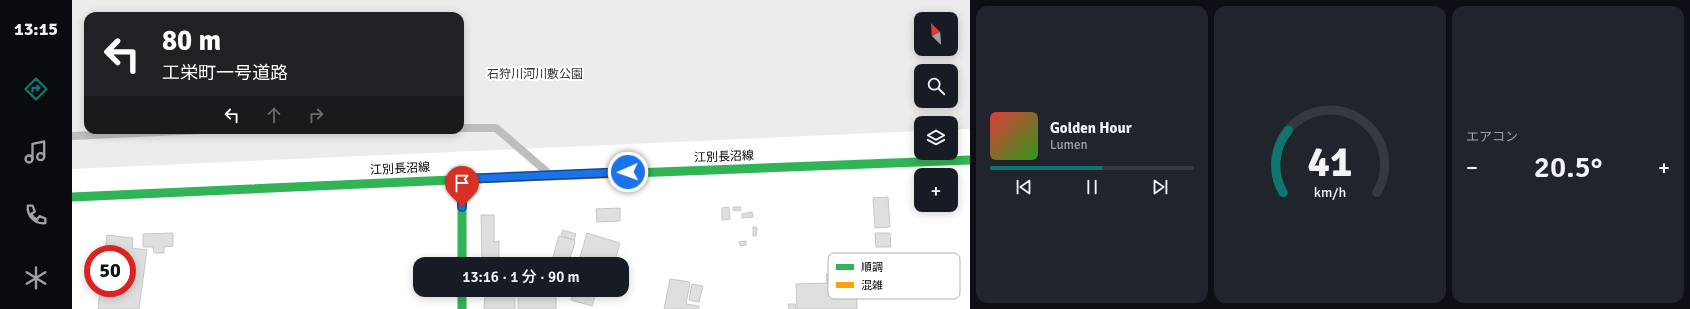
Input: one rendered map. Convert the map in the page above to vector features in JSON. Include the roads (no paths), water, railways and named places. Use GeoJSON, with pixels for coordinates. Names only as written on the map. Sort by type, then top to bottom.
{"type":"FeatureCollection","features":[{"type":"Feature","properties":{"kind":"main road","name":"江別長沼線"},"geometry":{"type":"LineString","coordinates":[[72,197],[550,175],[970,160]]}},
{"type":"Feature","properties":{"kind":"main road"},"geometry":{"type":"LineString","coordinates":[[462,179],[462,257]]}},
{"type":"Feature","properties":{"kind":"main road"},"geometry":{"type":"LineString","coordinates":[[462,297],[462,309]]}},
{"type":"Feature","properties":{"kind":"lane"},"geometry":{"type":"LineString","coordinates":[[464,128],[496,128],[550,175]]}},
{"type":"Feature","properties":{"kind":"lane"},"geometry":{"type":"LineString","coordinates":[[72,136],[115,134]]}},
{"type":"Feature","properties":{"kind":"park label","name":"石狩川河川敷公園"},"geometry":{"type":"Point","coordinates":[535,74]}}]}
